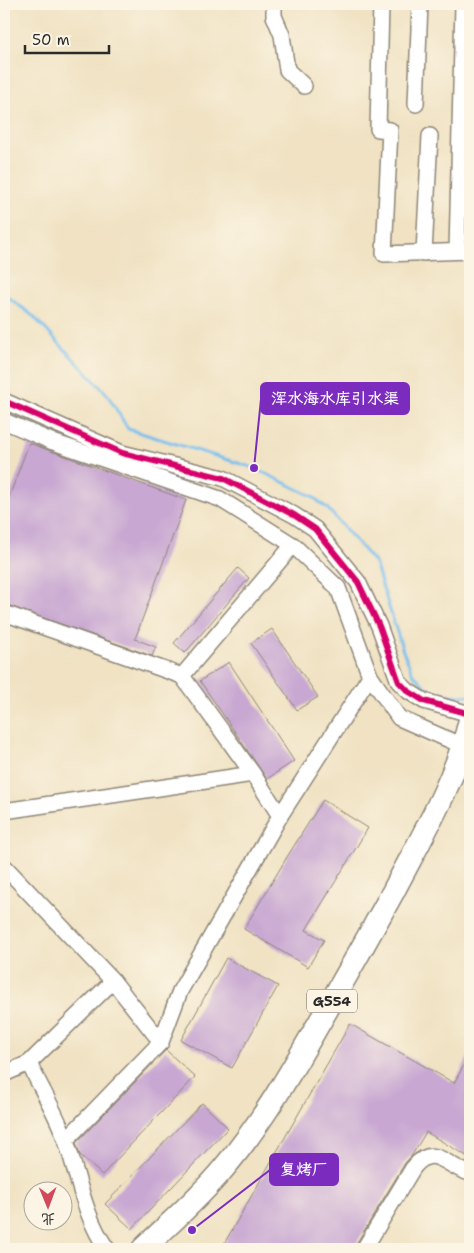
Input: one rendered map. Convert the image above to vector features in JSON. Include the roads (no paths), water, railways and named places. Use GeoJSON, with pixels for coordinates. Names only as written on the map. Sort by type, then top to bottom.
{"type":"FeatureCollection","features":[{"type":"Feature","properties":{"kind":"highway","name":"G554"},"geometry":{"type":"LineString","coordinates":[[143,1249],[223,1170],[271,1104],[315,1031],[387,902],[435,810],[463,746],[470,720]]}},
{"type":"Feature","properties":{"kind":"street"},"geometry":{"type":"LineString","coordinates":[[274,4],[274,16],[282,35],[287,70],[304,86]]}},
{"type":"Feature","properties":{"kind":"street"},"geometry":{"type":"LineString","coordinates":[[381,4],[378,129],[390,130],[384,254],[464,251],[463,4]]}},
{"type":"Feature","properties":{"kind":"street"},"geometry":{"type":"LineString","coordinates":[[416,104],[420,4]]}},
{"type":"Feature","properties":{"kind":"street"},"geometry":{"type":"LineString","coordinates":[[424,253],[430,136]]}},
{"type":"Feature","properties":{"kind":"street"},"geometry":{"type":"LineString","coordinates":[[4,401],[122,453],[223,478],[294,515],[315,529],[358,582],[379,626],[399,682],[408,691],[424,701],[470,714]]}},
{"type":"Feature","properties":{"kind":"street"},"geometry":{"type":"LineString","coordinates":[[4,422],[53,442],[220,499],[293,545],[338,588],[370,676],[399,718],[463,746]]}},
{"type":"Feature","properties":{"kind":"street"},"geometry":{"type":"LineString","coordinates":[[182,676],[293,545]]}},
{"type":"Feature","properties":{"kind":"street"},"geometry":{"type":"LineString","coordinates":[[4,613],[182,676],[253,774],[280,816]]}},
{"type":"Feature","properties":{"kind":"street"},"geometry":{"type":"LineString","coordinates":[[66,1140],[161,1042],[180,991],[280,816],[370,676]]}},
{"type":"Feature","properties":{"kind":"street"},"geometry":{"type":"LineString","coordinates":[[4,810],[253,774]]}},
{"type":"Feature","properties":{"kind":"street"},"geometry":{"type":"LineString","coordinates":[[4,866],[112,981],[161,1042]]}},
{"type":"Feature","properties":{"kind":"street"},"geometry":{"type":"LineString","coordinates":[[4,1074],[29,1063],[112,981]]}},
{"type":"Feature","properties":{"kind":"street"},"geometry":{"type":"LineString","coordinates":[[29,1063],[66,1140],[80,1191],[93,1226],[107,1249]]}},
{"type":"Feature","properties":{"kind":"street"},"geometry":{"type":"LineString","coordinates":[[364,1249],[413,1168],[422,1158],[436,1156],[470,1173]]}},
{"type":"Feature","properties":{"kind":"waterway"},"geometry":{"type":"LineString","coordinates":[[4,294],[33,316],[107,394],[128,429],[254,468],[312,496],[328,509],[375,563],[403,651],[413,674],[431,692],[459,696],[470,695]]}},
{"type":"Feature","properties":{"kind":"place","name":"浑水海水库引水渠"},"geometry":{"type":"Point","coordinates":[254,468]}},
{"type":"Feature","properties":{"kind":"place","name":"复烤厂"},"geometry":{"type":"Point","coordinates":[192,1230]}}]}
